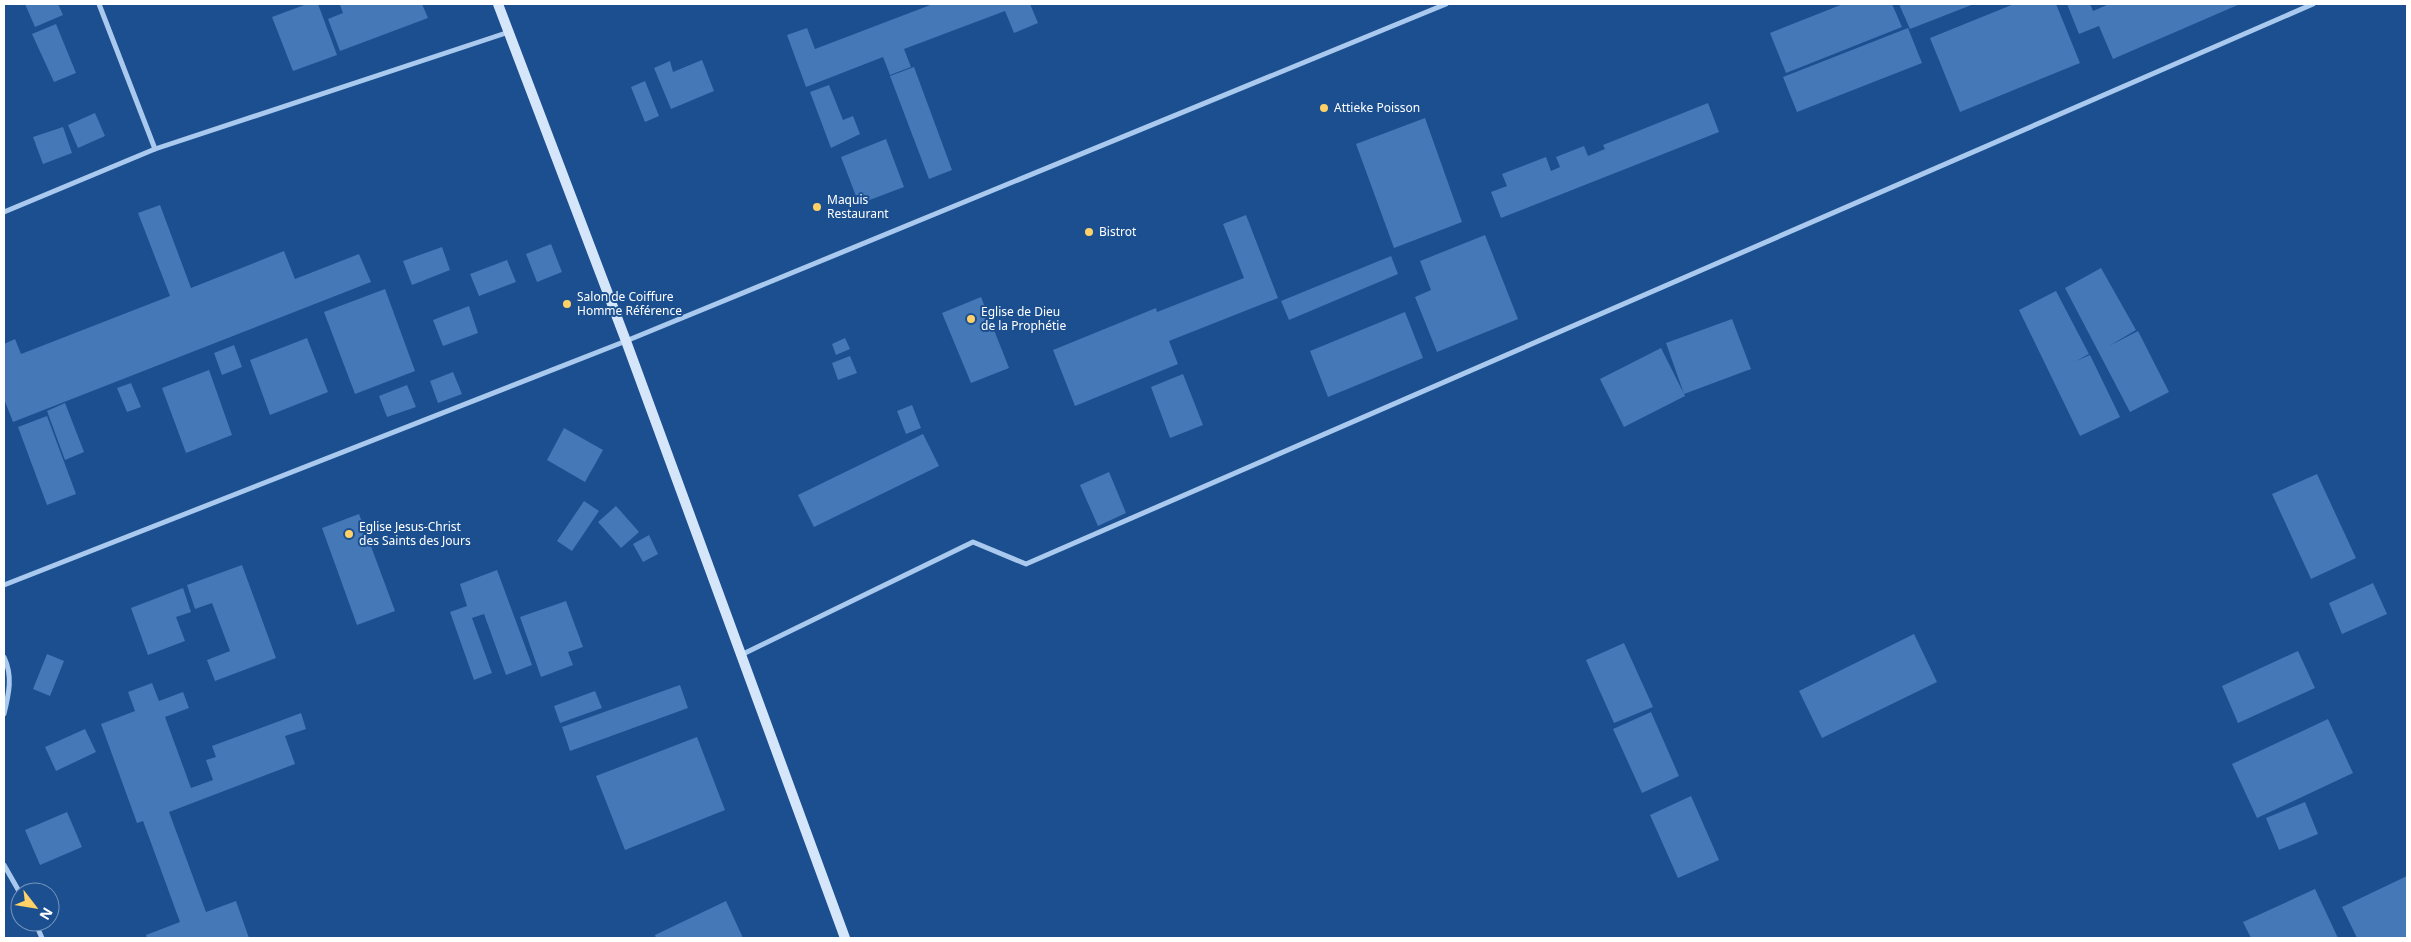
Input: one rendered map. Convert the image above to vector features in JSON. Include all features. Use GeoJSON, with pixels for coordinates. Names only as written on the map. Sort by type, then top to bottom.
{"type":"FeatureCollection","features":[{"type":"Feature","properties":{"kind":"street"},"geometry":{"type":"LineString","coordinates":[[99,4],[155,150]]}},
{"type":"Feature","properties":{"kind":"street"},"geometry":{"type":"LineString","coordinates":[[498,4],[626,341],[845,938]]}},
{"type":"Feature","properties":{"kind":"street"},"geometry":{"type":"LineString","coordinates":[[4,585],[626,341],[1446,4]]}},
{"type":"Feature","properties":{"kind":"street"},"geometry":{"type":"LineString","coordinates":[[741,655],[973,542],[1026,564],[2312,4]]}},
{"type":"Feature","properties":{"kind":"street"},"geometry":{"type":"LineString","coordinates":[[4,212],[155,150],[509,32]]}},
{"type":"Feature","properties":{"kind":"street"},"geometry":{"type":"LineString","coordinates":[[4,657],[10,670],[10,690],[4,714]]}},
{"type":"Feature","properties":{"kind":"street"},"geometry":{"type":"LineString","coordinates":[[4,865],[14,882]]}},
{"type":"Feature","properties":{"kind":"building"},"geometry":{"type":"Polygon","coordinates":[[[25,4],[58,4],[63,15],[35,27],[25,4]]]}},
{"type":"Feature","properties":{"kind":"building"},"geometry":{"type":"Polygon","coordinates":[[[307,4],[318,4],[337,55],[293,71],[272,17],[307,4]]]}},
{"type":"Feature","properties":{"kind":"building"},"geometry":{"type":"Polygon","coordinates":[[[343,4],[422,4],[428,18],[340,51],[328,19],[343,13],[340,5],[343,4]]]}},
{"type":"Feature","properties":{"kind":"building"},"geometry":{"type":"Polygon","coordinates":[[[933,4],[1030,4],[1038,23],[1014,33],[1005,11],[904,49],[911,67],[890,75],[883,57],[806,87],[787,35],[807,28],[815,49],[933,4]]]}},
{"type":"Feature","properties":{"kind":"building"},"geometry":{"type":"Polygon","coordinates":[[[1843,4],[1892,4],[1902,27],[1786,73],[1770,33],[1843,4]]]}},
{"type":"Feature","properties":{"kind":"building"},"geometry":{"type":"Polygon","coordinates":[[[1899,4],[1974,4],[1910,29],[1899,4]]]}},
{"type":"Feature","properties":{"kind":"building"},"geometry":{"type":"Polygon","coordinates":[[[2014,4],[2056,4],[2080,63],[1960,112],[1930,38],[2014,4]]]}},
{"type":"Feature","properties":{"kind":"building"},"geometry":{"type":"Polygon","coordinates":[[[2067,4],[2090,4],[2093,11],[2109,4],[2240,4],[2113,59],[2099,26],[2079,34],[2067,4]]]}},
{"type":"Feature","properties":{"kind":"building"},"geometry":{"type":"Polygon","coordinates":[[[56,24],[76,73],[54,82],[32,34],[56,24]]]}},
{"type":"Feature","properties":{"kind":"building"},"geometry":{"type":"Polygon","coordinates":[[[1908,28],[1922,63],[1797,112],[1783,77],[1908,28]]]}},
{"type":"Feature","properties":{"kind":"building"},"geometry":{"type":"Polygon","coordinates":[[[702,60],[714,91],[671,109],[654,68],[670,61],[673,72],[702,60]]]}},
{"type":"Feature","properties":{"kind":"building"},"geometry":{"type":"Polygon","coordinates":[[[914,67],[952,170],[929,179],[890,76],[914,67]]]}},
{"type":"Feature","properties":{"kind":"building"},"geometry":{"type":"Polygon","coordinates":[[[645,81],[659,116],[645,122],[631,87],[645,81]]]}},
{"type":"Feature","properties":{"kind":"building"},"geometry":{"type":"Polygon","coordinates":[[[829,85],[843,120],[853,116],[860,134],[831,148],[810,92],[829,85]]]}},
{"type":"Feature","properties":{"kind":"building"},"geometry":{"type":"Polygon","coordinates":[[[1708,103],[1719,132],[1501,218],[1491,192],[1507,186],[1502,174],[1546,157],[1551,171],[1560,167],[1556,157],[1584,146],[1588,156],[1605,149],[1603,145],[1708,103]]]}},
{"type":"Feature","properties":{"kind":"building"},"geometry":{"type":"Polygon","coordinates":[[[95,113],[105,136],[78,148],[68,125],[95,113]]]}},
{"type":"Feature","properties":{"kind":"building"},"geometry":{"type":"Polygon","coordinates":[[[1425,118],[1462,222],[1394,248],[1356,144],[1425,118]]]}},
{"type":"Feature","properties":{"kind":"building"},"geometry":{"type":"Polygon","coordinates":[[[63,127],[72,153],[43,164],[33,137],[63,127]]]}},
{"type":"Feature","properties":{"kind":"building"},"geometry":{"type":"Polygon","coordinates":[[[886,139],[904,187],[859,204],[841,157],[886,139]]]}},
{"type":"Feature","properties":{"kind":"building"},"geometry":{"type":"Polygon","coordinates":[[[160,205],[191,288],[284,251],[295,279],[359,254],[371,282],[13,422],[4,399],[4,344],[15,339],[21,354],[170,296],[138,213],[160,205]]]}},
{"type":"Feature","properties":{"kind":"building"},"geometry":{"type":"Polygon","coordinates":[[[1246,215],[1278,298],[1169,341],[1178,364],[1075,406],[1053,350],[1156,308],[1157,312],[1244,278],[1223,224],[1246,215]]]}},
{"type":"Feature","properties":{"kind":"building"},"geometry":{"type":"Polygon","coordinates":[[[1485,235],[1518,319],[1437,352],[1415,297],[1431,290],[1420,261],[1485,235]]]}},
{"type":"Feature","properties":{"kind":"building"},"geometry":{"type":"Polygon","coordinates":[[[551,244],[562,272],[537,282],[526,254],[551,244]]]}},
{"type":"Feature","properties":{"kind":"building"},"geometry":{"type":"Polygon","coordinates":[[[442,247],[450,270],[412,285],[403,261],[442,247]]]}},
{"type":"Feature","properties":{"kind":"building"},"geometry":{"type":"Polygon","coordinates":[[[1391,256],[1398,274],[1289,320],[1281,301],[1391,256]]]}},
{"type":"Feature","properties":{"kind":"building"},"geometry":{"type":"Polygon","coordinates":[[[507,260],[516,282],[479,296],[470,274],[507,260]]]}},
{"type":"Feature","properties":{"kind":"building"},"geometry":{"type":"Polygon","coordinates":[[[2101,268],[2136,330],[2109,346],[2138,331],[2169,392],[2130,412],[2065,288],[2101,268]]]}},
{"type":"Feature","properties":{"kind":"building"},"geometry":{"type":"Polygon","coordinates":[[[385,289],[415,371],[355,394],[324,312],[385,289]]]}},
{"type":"Feature","properties":{"kind":"building"},"geometry":{"type":"Polygon","coordinates":[[[2056,291],[2089,354],[2076,361],[2090,355],[2120,417],[2080,436],[2019,310],[2056,291]]]}},
{"type":"Feature","properties":{"kind":"building"},"geometry":{"type":"Polygon","coordinates":[[[981,297],[1009,368],[971,383],[942,313],[981,297]]]}},
{"type":"Feature","properties":{"kind":"building"},"geometry":{"type":"Polygon","coordinates":[[[469,306],[478,333],[443,346],[433,320],[469,306]]]}},
{"type":"Feature","properties":{"kind":"building"},"geometry":{"type":"Polygon","coordinates":[[[1405,312],[1423,358],[1328,397],[1310,351],[1405,312]]]}},
{"type":"Feature","properties":{"kind":"building"},"geometry":{"type":"Polygon","coordinates":[[[1732,319],[1751,369],[1684,394],[1666,343],[1732,319]]]}},
{"type":"Feature","properties":{"kind":"building"},"geometry":{"type":"Polygon","coordinates":[[[307,338],[328,392],[270,415],[250,360],[307,338]]]}},
{"type":"Feature","properties":{"kind":"building"},"geometry":{"type":"Polygon","coordinates":[[[845,338],[850,349],[836,355],[832,344],[845,338]]]}},
{"type":"Feature","properties":{"kind":"building"},"geometry":{"type":"Polygon","coordinates":[[[234,345],[242,367],[222,375],[214,353],[234,345]]]}},
{"type":"Feature","properties":{"kind":"building"},"geometry":{"type":"Polygon","coordinates":[[[1661,348],[1685,396],[1624,427],[1600,379],[1661,348]]]}},
{"type":"Feature","properties":{"kind":"building"},"geometry":{"type":"Polygon","coordinates":[[[850,356],[857,373],[838,380],[832,363],[850,356]]]}},
{"type":"Feature","properties":{"kind":"building"},"geometry":{"type":"Polygon","coordinates":[[[209,370],[232,435],[186,453],[162,388],[209,370]]]}},
{"type":"Feature","properties":{"kind":"building"},"geometry":{"type":"Polygon","coordinates":[[[453,372],[462,394],[438,403],[430,381],[453,372]]]}},
{"type":"Feature","properties":{"kind":"building"},"geometry":{"type":"Polygon","coordinates":[[[1183,374],[1203,425],[1170,438],[1151,387],[1183,374]]]}},
{"type":"Feature","properties":{"kind":"building"},"geometry":{"type":"Polygon","coordinates":[[[131,383],[141,407],[127,412],[117,388],[131,383]]]}},
{"type":"Feature","properties":{"kind":"building"},"geometry":{"type":"Polygon","coordinates":[[[407,385],[416,407],[387,417],[379,396],[407,385]]]}},
{"type":"Feature","properties":{"kind":"building"},"geometry":{"type":"Polygon","coordinates":[[[65,403],[84,452],[65,460],[47,411],[65,403]]]}},
{"type":"Feature","properties":{"kind":"building"},"geometry":{"type":"Polygon","coordinates":[[[912,405],[921,428],[906,434],[897,411],[912,405]]]}},
{"type":"Feature","properties":{"kind":"building"},"geometry":{"type":"Polygon","coordinates":[[[47,416],[76,494],[47,505],[18,427],[47,416]]]}},
{"type":"Feature","properties":{"kind":"building"},"geometry":{"type":"Polygon","coordinates":[[[564,428],[603,450],[585,482],[547,460],[564,428]]]}},
{"type":"Feature","properties":{"kind":"building"},"geometry":{"type":"Polygon","coordinates":[[[923,434],[939,466],[814,527],[798,495],[923,434]]]}},
{"type":"Feature","properties":{"kind":"building"},"geometry":{"type":"Polygon","coordinates":[[[1109,472],[1126,513],[1098,526],[1080,485],[1109,472]]]}},
{"type":"Feature","properties":{"kind":"building"},"geometry":{"type":"Polygon","coordinates":[[[2317,474],[2356,558],[2311,579],[2272,494],[2317,474]]]}},
{"type":"Feature","properties":{"kind":"building"},"geometry":{"type":"Polygon","coordinates":[[[584,501],[599,511],[572,551],[557,541],[584,501]]]}},
{"type":"Feature","properties":{"kind":"building"},"geometry":{"type":"Polygon","coordinates":[[[616,506],[639,532],[621,548],[598,522],[616,506]]]}},
{"type":"Feature","properties":{"kind":"building"},"geometry":{"type":"Polygon","coordinates":[[[359,514],[395,611],[357,625],[322,528],[359,514]]]}},
{"type":"Feature","properties":{"kind":"building"},"geometry":{"type":"Polygon","coordinates":[[[649,535],[658,554],[643,562],[633,544],[649,535]]]}},
{"type":"Feature","properties":{"kind":"building"},"geometry":{"type":"Polygon","coordinates":[[[242,565],[276,658],[215,681],[207,660],[230,651],[212,603],[195,609],[187,585],[242,565]]]}},
{"type":"Feature","properties":{"kind":"building"},"geometry":{"type":"Polygon","coordinates":[[[497,570],[532,665],[506,675],[484,614],[472,618],[492,673],[474,680],[450,612],[467,606],[460,584],[497,570]]]}},
{"type":"Feature","properties":{"kind":"building"},"geometry":{"type":"Polygon","coordinates":[[[2373,583],[2387,614],[2342,634],[2329,603],[2373,583]]]}},
{"type":"Feature","properties":{"kind":"building"},"geometry":{"type":"Polygon","coordinates":[[[183,588],[191,612],[176,617],[185,641],[148,655],[131,608],[183,588]]]}},
{"type":"Feature","properties":{"kind":"building"},"geometry":{"type":"Polygon","coordinates":[[[566,601],[583,647],[568,652],[573,665],[541,677],[520,617],[566,601]]]}},
{"type":"Feature","properties":{"kind":"building"},"geometry":{"type":"Polygon","coordinates":[[[1914,634],[1937,682],[1822,738],[1799,691],[1914,634]]]}},
{"type":"Feature","properties":{"kind":"building"},"geometry":{"type":"Polygon","coordinates":[[[1624,643],[1653,707],[1614,723],[1586,660],[1624,643]]]}},
{"type":"Feature","properties":{"kind":"building"},"geometry":{"type":"Polygon","coordinates":[[[2298,651],[2315,688],[2238,723],[2222,686],[2298,651]]]}},
{"type":"Feature","properties":{"kind":"building"},"geometry":{"type":"Polygon","coordinates":[[[47,654],[64,661],[50,696],[33,689],[47,654]]]}},
{"type":"Feature","properties":{"kind":"building"},"geometry":{"type":"Polygon","coordinates":[[[152,683],[159,701],[183,692],[189,708],[165,717],[191,788],[213,780],[206,760],[216,757],[212,746],[301,713],[306,729],[285,736],[295,764],[169,812],[206,912],[236,901],[249,938],[147,938],[146,935],[180,922],[143,821],[137,823],[101,724],[135,711],[128,692],[152,683]]]}},
{"type":"Feature","properties":{"kind":"building"},"geometry":{"type":"Polygon","coordinates":[[[680,685],[688,708],[570,751],[562,727],[680,685]]]}},
{"type":"Feature","properties":{"kind":"building"},"geometry":{"type":"Polygon","coordinates":[[[595,691],[602,708],[560,723],[554,706],[595,691]]]}},
{"type":"Feature","properties":{"kind":"building"},"geometry":{"type":"Polygon","coordinates":[[[1651,712],[1679,776],[1642,793],[1613,729],[1651,712]]]}},
{"type":"Feature","properties":{"kind":"building"},"geometry":{"type":"Polygon","coordinates":[[[2328,719],[2353,773],[2257,818],[2232,764],[2328,719]]]}},
{"type":"Feature","properties":{"kind":"building"},"geometry":{"type":"Polygon","coordinates":[[[85,729],[96,752],[56,771],[45,747],[85,729]]]}},
{"type":"Feature","properties":{"kind":"building"},"geometry":{"type":"Polygon","coordinates":[[[697,737],[725,810],[625,850],[596,776],[697,737]]]}},
{"type":"Feature","properties":{"kind":"building"},"geometry":{"type":"Polygon","coordinates":[[[1691,796],[1719,860],[1678,878],[1650,815],[1691,796]]]}},
{"type":"Feature","properties":{"kind":"building"},"geometry":{"type":"Polygon","coordinates":[[[2305,802],[2318,834],[2279,850],[2266,818],[2305,802]]]}},
{"type":"Feature","properties":{"kind":"building"},"geometry":{"type":"Polygon","coordinates":[[[67,812],[82,847],[40,865],[25,830],[67,812]]]}},
{"type":"Feature","properties":{"kind":"building"},"geometry":{"type":"Polygon","coordinates":[[[2407,876],[2407,938],[2357,938],[2342,907],[2407,876]]]}},
{"type":"Feature","properties":{"kind":"building"},"geometry":{"type":"Polygon","coordinates":[[[2315,889],[2338,938],[2251,938],[2243,922],[2315,889]]]}},
{"type":"Feature","properties":{"kind":"building"},"geometry":{"type":"Polygon","coordinates":[[[726,901],[743,938],[656,938],[655,935],[726,901]]]}},
{"type":"Feature","properties":{"kind":"place","name":"Attieke Poisson"},"geometry":{"type":"Point","coordinates":[1324,108]}},
{"type":"Feature","properties":{"kind":"place","name":"Maquis Restaurant"},"geometry":{"type":"Point","coordinates":[817,207]}},
{"type":"Feature","properties":{"kind":"place","name":"Bistrot"},"geometry":{"type":"Point","coordinates":[1089,232]}},
{"type":"Feature","properties":{"kind":"place","name":"Salon de Coiffure Homme Référence"},"geometry":{"type":"Point","coordinates":[567,304]}},
{"type":"Feature","properties":{"kind":"place","name":"Eglise de Dieu de la Prophétie"},"geometry":{"type":"Point","coordinates":[971,319]}},
{"type":"Feature","properties":{"kind":"place","name":"Eglise Jesus-Christ des Saints des Jours"},"geometry":{"type":"Point","coordinates":[349,534]}}]}
